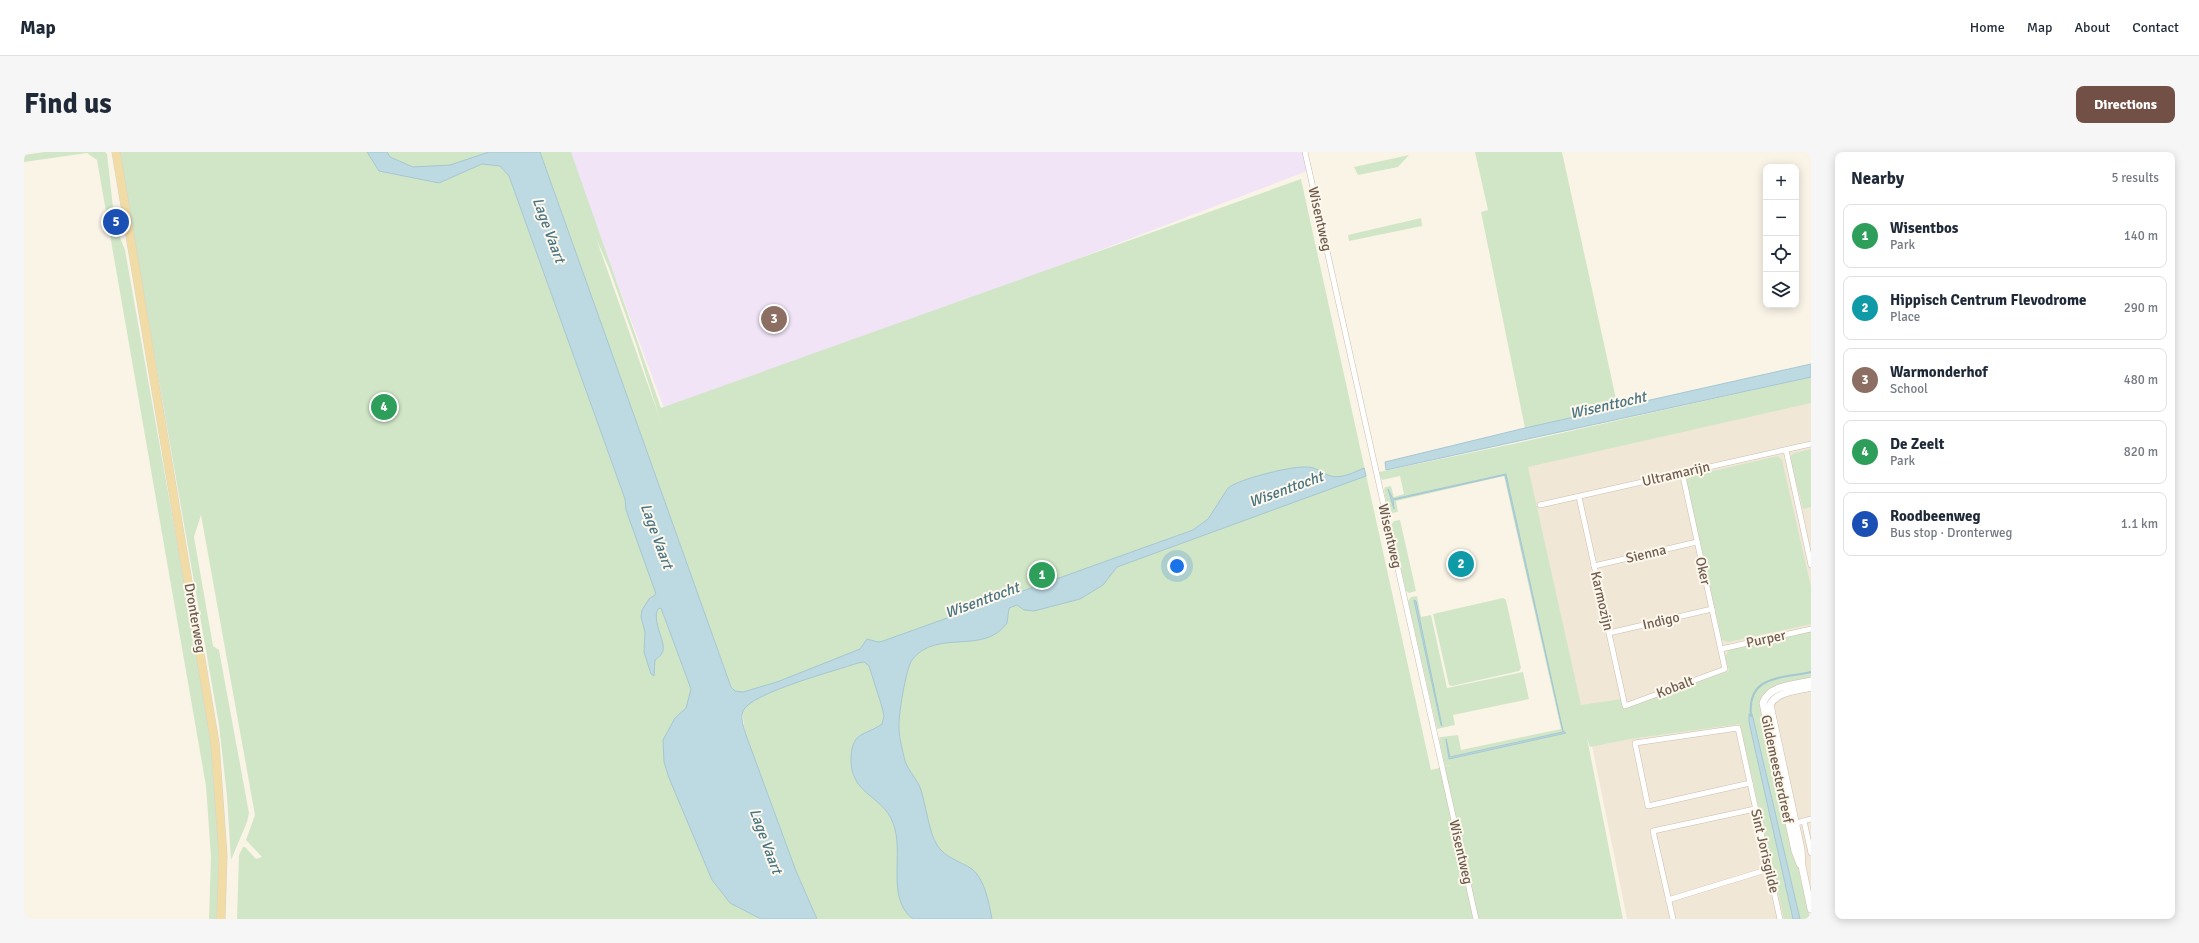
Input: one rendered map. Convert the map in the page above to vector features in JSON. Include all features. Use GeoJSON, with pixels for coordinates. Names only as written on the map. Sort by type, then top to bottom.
{"type":"FeatureCollection","features":[{"type":"Feature","properties":{"kind":"main road","name":"Dronterweg"},"geometry":{"type":"LineString","coordinates":[[110,152],[143,320]]}},
{"type":"Feature","properties":{"kind":"main road","name":"Dronterweg"},"geometry":{"type":"LineString","coordinates":[[116,152],[215,743],[223,855],[221,919]]}},
{"type":"Feature","properties":{"kind":"street","name":"Wisentweg"},"geometry":{"type":"LineString","coordinates":[[1305,152],[1476,919]]}},
{"type":"Feature","properties":{"kind":"street","name":"Ultramarijn"},"geometry":{"type":"LineString","coordinates":[[1540,505],[1811,444]]}},
{"type":"Feature","properties":{"kind":"street"},"geometry":{"type":"LineString","coordinates":[[1786,450],[1811,565]]}},
{"type":"Feature","properties":{"kind":"street","name":"Oker"},"geometry":{"type":"LineString","coordinates":[[1682,472],[1725,669]]}},
{"type":"Feature","properties":{"kind":"street","name":"Karmozijn"},"geometry":{"type":"LineString","coordinates":[[1579,497],[1625,706]]}},
{"type":"Feature","properties":{"kind":"street","name":"Sienna"},"geometry":{"type":"LineString","coordinates":[[1594,566],[1697,542]]}},
{"type":"Feature","properties":{"kind":"street","name":"Indigo"},"geometry":{"type":"LineString","coordinates":[[1609,633],[1712,609]]}},
{"type":"Feature","properties":{"kind":"street","name":"Purper"},"geometry":{"type":"LineString","coordinates":[[1721,649],[1811,629]]}},
{"type":"Feature","properties":{"kind":"street","name":"Kobalt"},"geometry":{"type":"LineString","coordinates":[[1625,706],[1725,669]]}},
{"type":"Feature","properties":{"kind":"street","name":"Gildemeesterdreef"},"geometry":{"type":"LineString","coordinates":[[1811,681],[1776,689],[1766,696],[1763,703],[1792,824],[1801,849],[1802,866],[1811,909]]}},
{"type":"Feature","properties":{"kind":"street","name":"Gildemeesterdreef"},"geometry":{"type":"LineString","coordinates":[[1792,824],[1770,705],[1773,698],[1811,687]]}},
{"type":"Feature","properties":{"kind":"street","name":"Sint Jorisgilde"},"geometry":{"type":"LineString","coordinates":[[1750,783],[1648,806],[1635,743],[1738,728],[1780,919]]}},
{"type":"Feature","properties":{"kind":"street"},"geometry":{"type":"LineString","coordinates":[[1673,919],[1653,831],[1755,809]]}},
{"type":"Feature","properties":{"kind":"street"},"geometry":{"type":"LineString","coordinates":[[1792,824],[1811,819]]}},
{"type":"Feature","properties":{"kind":"street"},"geometry":{"type":"LineString","coordinates":[[1804,821],[1811,853]]}},
{"type":"Feature","properties":{"kind":"street"},"geometry":{"type":"LineString","coordinates":[[1668,900],[1769,869]]}},
{"type":"Feature","properties":{"kind":"shaded area"},"geometry":{"type":"Polygon","coordinates":[[[568,152],[1303,152],[1307,171],[667,416],[568,152]]]}},
{"type":"Feature","properties":{"kind":"shaded area"},"geometry":{"type":"Polygon","coordinates":[[[1811,377],[1811,919],[1627,919],[1591,741],[1585,727],[1527,467],[1811,377]]]}},
{"type":"Feature","properties":{"kind":"green space"},"geometry":{"type":"Polygon","coordinates":[[[45,152],[105,152],[107,154],[115,225],[125,250],[211,734],[219,837],[218,919],[209,919],[211,857],[206,786],[97,160],[87,153],[24,162],[24,155],[45,152]]]}},
{"type":"Feature","properties":{"kind":"green space"},"geometry":{"type":"Polygon","coordinates":[[[119,152],[495,152],[500,166],[509,176],[625,499],[626,510],[657,594],[655,595],[662,608],[691,689],[689,698],[771,919],[237,919],[239,855],[243,847],[245,847],[256,859],[262,857],[246,840],[255,815],[201,515],[194,537],[213,646],[219,650],[249,813],[247,822],[231,860],[227,796],[219,725],[119,152]]]}},
{"type":"Feature","properties":{"kind":"green space"},"geometry":{"type":"Polygon","coordinates":[[[540,152],[571,152],[661,408],[1301,179],[1431,770],[1451,765],[1445,766],[1439,738],[1441,737],[1458,735],[1461,750],[1561,729],[1504,476],[1396,501],[1398,512],[1392,513],[1388,511],[1384,490],[1385,487],[1391,486],[1394,497],[1404,494],[1400,476],[1382,480],[1379,472],[1522,442],[1811,377],[1811,403],[1528,467],[1581,705],[1622,699],[1624,709],[1729,671],[1725,656],[1729,650],[1811,631],[1811,678],[1788,682],[1774,687],[1763,695],[1759,702],[1810,919],[1800,919],[1752,714],[1749,722],[1793,919],[1784,919],[1740,724],[1630,739],[1590,747],[1587,738],[1623,919],[817,919],[796,871],[746,735],[742,710],[738,698],[731,687],[540,152]],[[596,238],[660,419],[636,344],[609,268],[596,238]],[[1506,474],[1393,499],[1388,489],[1395,509],[1393,500],[1505,475],[1563,732],[1450,757],[1446,739],[1449,759],[1565,733],[1563,731],[1506,474]]]}},
{"type":"Feature","properties":{"kind":"green space"},"geometry":{"type":"Polygon","coordinates":[[[1475,152],[1562,152],[1618,408],[1525,428],[1481,212],[1488,210],[1475,152]]]}},
{"type":"Feature","properties":{"kind":"green space"},"geometry":{"type":"Polygon","coordinates":[[[1409,155],[1398,167],[1358,175],[1354,167],[1409,155]]]}},
{"type":"Feature","properties":{"kind":"green space"},"geometry":{"type":"Polygon","coordinates":[[[1421,218],[1422,226],[1349,241],[1348,235],[1421,218]]]}},
{"type":"Feature","properties":{"kind":"green space"},"geometry":{"type":"Polygon","coordinates":[[[1811,449],[1811,507],[1803,509],[1790,457],[1794,453],[1811,449]]]}},
{"type":"Feature","properties":{"kind":"green space"},"geometry":{"type":"Polygon","coordinates":[[[1778,456],[1782,460],[1811,587],[1811,624],[1728,642],[1722,640],[1686,480],[1691,476],[1778,456]]]}},
{"type":"Feature","properties":{"kind":"green space"},"geometry":{"type":"Polygon","coordinates":[[[1400,520],[1416,591],[1409,593],[1406,591],[1391,525],[1394,521],[1400,520]]]}},
{"type":"Feature","properties":{"kind":"green space"},"geometry":{"type":"Polygon","coordinates":[[[1417,596],[1421,617],[1431,615],[1447,688],[1523,672],[1529,699],[1453,715],[1455,725],[1437,729],[1408,601],[1411,597],[1417,596]]]}},
{"type":"Feature","properties":{"kind":"green space"},"geometry":{"type":"Polygon","coordinates":[[[1503,598],[1506,600],[1521,668],[1519,671],[1452,686],[1449,685],[1433,614],[1503,598]]]}},
{"type":"Feature","properties":{"kind":"water"},"geometry":{"type":"Polygon","coordinates":[[[367,152],[387,152],[390,157],[413,167],[450,165],[489,152],[540,152],[731,687],[735,691],[743,692],[777,682],[860,649],[867,639],[878,642],[883,641],[1193,530],[1208,519],[1228,488],[1253,477],[1276,471],[1303,467],[1312,468],[1335,477],[1348,475],[1364,468],[1366,476],[1117,567],[1103,585],[1080,599],[1034,611],[1024,610],[1017,605],[1009,608],[1007,623],[997,633],[986,638],[973,641],[934,645],[922,651],[912,660],[905,682],[899,722],[905,761],[920,786],[934,840],[944,853],[972,869],[976,873],[986,892],[992,919],[913,919],[905,910],[900,899],[898,887],[896,835],[893,823],[888,813],[882,806],[861,787],[855,779],[852,769],[851,756],[854,742],[861,735],[882,724],[884,716],[869,666],[864,662],[858,663],[777,690],[749,704],[742,714],[746,735],[796,871],[817,919],[761,919],[730,903],[712,880],[669,778],[664,762],[663,740],[675,718],[686,708],[691,689],[661,608],[658,609],[656,614],[663,649],[661,655],[655,660],[654,676],[651,674],[644,652],[645,632],[641,617],[642,610],[649,599],[656,594],[626,510],[625,499],[509,176],[500,166],[482,164],[439,183],[379,171],[367,152]]]}},
{"type":"Feature","properties":{"kind":"water"},"geometry":{"type":"Polygon","coordinates":[[[1811,364],[1811,377],[1386,470],[1385,462],[1525,428],[1811,364]]]}},
{"type":"Feature","properties":{"kind":"water"},"geometry":{"type":"Polygon","coordinates":[[[1506,474],[1563,731],[1566,733],[1449,759],[1446,739],[1450,757],[1563,732],[1505,475],[1393,500],[1394,509],[1388,489],[1393,499],[1506,474]]]}},
{"type":"Feature","properties":{"kind":"water"},"geometry":{"type":"Polygon","coordinates":[[[1414,600],[1416,601],[1442,726],[1441,725],[1414,600]]]}},
{"type":"Feature","properties":{"kind":"water"},"geometry":{"type":"Polygon","coordinates":[[[1749,714],[1752,714],[1753,718],[1800,919],[1793,919],[1749,722],[1749,714]]]}},
{"type":"Feature","properties":{"kind":"waterway"},"geometry":{"type":"LineString","coordinates":[[1751,716],[1751,703],[1754,693],[1760,686],[1777,678],[1811,672]]}},
{"type":"Feature","properties":{"kind":"place","name":"Roodbeenweg"},"geometry":{"type":"Point","coordinates":[116,222]}},
{"type":"Feature","properties":{"kind":"place","name":"Warmonderhof"},"geometry":{"type":"Point","coordinates":[774,319]}},
{"type":"Feature","properties":{"kind":"place","name":"De Zeelt"},"geometry":{"type":"Point","coordinates":[384,407]}},
{"type":"Feature","properties":{"kind":"place","name":"Hippisch Centrum Flevodrome"},"geometry":{"type":"Point","coordinates":[1461,564]}},
{"type":"Feature","properties":{"kind":"place","name":"Wisentbos"},"geometry":{"type":"Point","coordinates":[1042,575]}},
{"type":"Feature","properties":{"kind":"water label","name":"Lage Vaart"},"geometry":{"type":"Point","coordinates":[549,230]}},
{"type":"Feature","properties":{"kind":"water label","name":"Wisenttocht"},"geometry":{"type":"Point","coordinates":[1608,405]}},
{"type":"Feature","properties":{"kind":"water label","name":"Wisenttocht"},"geometry":{"type":"Point","coordinates":[1286,489]}},
{"type":"Feature","properties":{"kind":"water label","name":"Lage Vaart"},"geometry":{"type":"Point","coordinates":[657,536]}},
{"type":"Feature","properties":{"kind":"water label","name":"Wisenttocht"},"geometry":{"type":"Point","coordinates":[982,600]}},
{"type":"Feature","properties":{"kind":"water label","name":"Lage Vaart"},"geometry":{"type":"Point","coordinates":[766,841]}}]}
